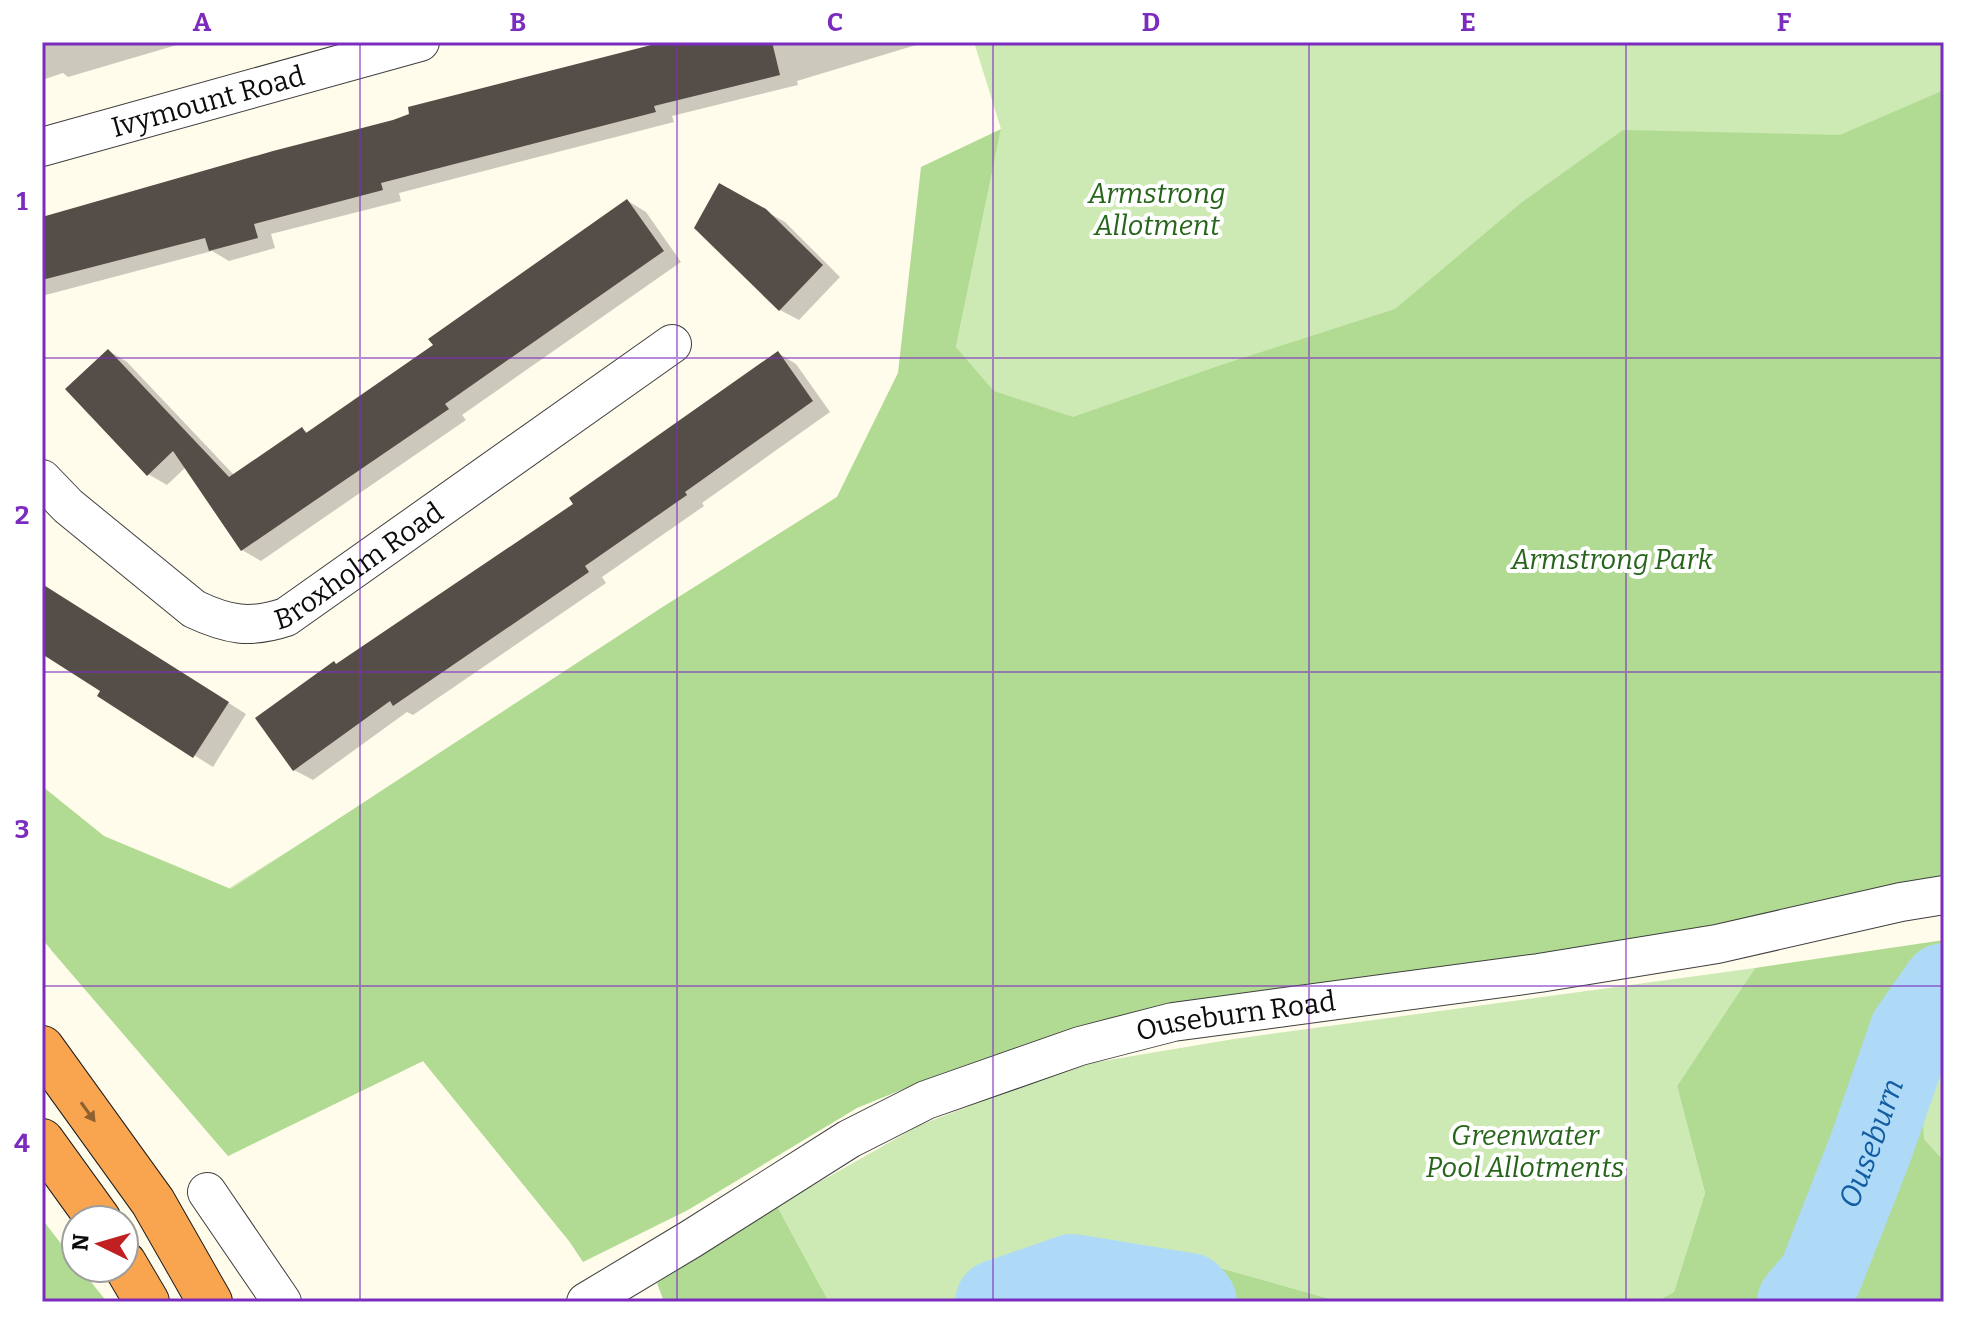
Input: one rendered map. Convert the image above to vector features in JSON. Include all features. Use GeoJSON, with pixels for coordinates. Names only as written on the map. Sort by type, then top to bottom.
{"type":"FeatureCollection","features":[{"type":"Feature","properties":{"kind":"highway"},"geometry":{"type":"LineString","coordinates":[[42,1048],[153,1202],[210,1302]]}},
{"type":"Feature","properties":{"kind":"highway"},"geometry":{"type":"LineString","coordinates":[[42,1141],[87,1204]]}},
{"type":"Feature","properties":{"kind":"highway"},"geometry":{"type":"LineString","coordinates":[[136,1284],[147,1302]]}},
{"type":"Feature","properties":{"kind":"street","name":"Ivymount Road"},"geometry":{"type":"LineString","coordinates":[[42,147],[420,42]]}},
{"type":"Feature","properties":{"kind":"street","name":"Broxholm Road"},"geometry":{"type":"LineString","coordinates":[[42,479],[68,506],[194,609],[241,625],[262,625],[286,617],[672,344]]}},
{"type":"Feature","properties":{"kind":"street","name":"Ouseburn Road"},"geometry":{"type":"LineString","coordinates":[[586,1302],[849,1139],[926,1100],[1080,1046],[1173,1022],[1539,973],[1702,947],[1944,895]]}},
{"type":"Feature","properties":{"kind":"street"},"geometry":{"type":"LineString","coordinates":[[207,1192],[282,1302]]}},
{"type":"Feature","properties":{"kind":"green space","name":"Armstrong Park"},"geometry":{"type":"Polygon","coordinates":[[[974,42],[1944,42],[1944,841],[999,996],[569,1241],[423,1061],[228,1156],[50,949],[147,940],[837,497],[898,373],[993,390],[956,347],[1001,129],[974,42]]]}},
{"type":"Feature","properties":{"kind":"green space","name":"Armstrong Park"},"geometry":{"type":"Polygon","coordinates":[[[1944,90],[1944,880],[1547,957],[1133,1017],[1034,1041],[857,1108],[688,1210],[583,1262],[423,1061],[228,1156],[42,939],[42,786],[104,836],[231,889],[837,497],[898,373],[921,167],[1001,129],[956,347],[994,391],[1073,417],[1395,309],[1521,203],[1623,130],[1840,135],[1944,90]]]}},
{"type":"Feature","properties":{"kind":"green space"},"geometry":{"type":"Polygon","coordinates":[[[1944,940],[1944,1040],[1932,1041],[1922,1081],[1924,1139],[1944,1161],[1944,1302],[1655,1302],[1674,1292],[1705,1193],[1677,1086],[1755,968],[1944,940]]]}},
{"type":"Feature","properties":{"kind":"green space","name":"Greenwater Pool Allotments"},"geometry":{"type":"Polygon","coordinates":[[[1755,968],[1677,1086],[1705,1193],[1674,1292],[1655,1302],[1341,1302],[1199,1262],[1055,1255],[957,1302],[829,1302],[777,1206],[920,1125],[1073,1066],[1234,1039],[1755,968]]]}},
{"type":"Feature","properties":{"kind":"green space"},"geometry":{"type":"Polygon","coordinates":[[[1944,1040],[1944,1161],[1924,1139],[1922,1081],[1932,1041],[1944,1040]]]}},
{"type":"Feature","properties":{"kind":"green space"},"geometry":{"type":"Polygon","coordinates":[[[777,1206],[829,1302],[664,1302],[657,1283],[777,1206]]]}},
{"type":"Feature","properties":{"kind":"green space"},"geometry":{"type":"Polygon","coordinates":[[[42,1219],[60,1242],[60,1284],[93,1284],[107,1302],[42,1302],[42,1219]]]}},
{"type":"Feature","properties":{"kind":"green space"},"geometry":{"type":"Polygon","coordinates":[[[1055,1255],[1199,1262],[1341,1302],[958,1302],[1055,1255]]]}},
{"type":"Feature","properties":{"kind":"building"},"geometry":{"type":"Polygon","coordinates":[[[663,42],[772,42],[780,75],[654,106],[656,112],[381,183],[383,190],[254,224],[258,238],[209,251],[205,238],[42,280],[42,217],[393,120],[409,114],[408,107],[663,42]]]}},
{"type":"Feature","properties":{"kind":"building"},"geometry":{"type":"Polygon","coordinates":[[[719,183],[766,209],[823,265],[779,311],[694,228],[719,183]]]}},
{"type":"Feature","properties":{"kind":"building"},"geometry":{"type":"Polygon","coordinates":[[[627,199],[664,251],[445,404],[449,409],[241,551],[173,451],[147,476],[65,389],[108,349],[229,477],[302,427],[306,433],[433,345],[428,339],[627,199]]]}},
{"type":"Feature","properties":{"kind":"building"},"geometry":{"type":"Polygon","coordinates":[[[778,351],[813,401],[585,566],[589,572],[393,706],[390,701],[293,771],[255,718],[334,661],[336,664],[573,504],[569,498],[778,351]]]}},
{"type":"Feature","properties":{"kind":"building"},"geometry":{"type":"Polygon","coordinates":[[[42,584],[229,702],[193,758],[97,696],[100,691],[42,654],[42,584]]]}},
{"type":"Feature","properties":{"kind":"waterway","name":"Ouseburn"},"geometry":{"type":"LineString","coordinates":[[1799,1302],[1820,1277],[1871,1147],[1911,1032],[1944,985]]}},
{"type":"Feature","properties":{"kind":"waterway","name":"Ouseburn"},"geometry":{"type":"LineString","coordinates":[[997,1302],[1072,1276],[1189,1295],[1195,1302]]}},
{"type":"Feature","properties":{"kind":"park label","name":"Armstrong Allotment"},"geometry":{"type":"Point","coordinates":[1157,209]}}]}
